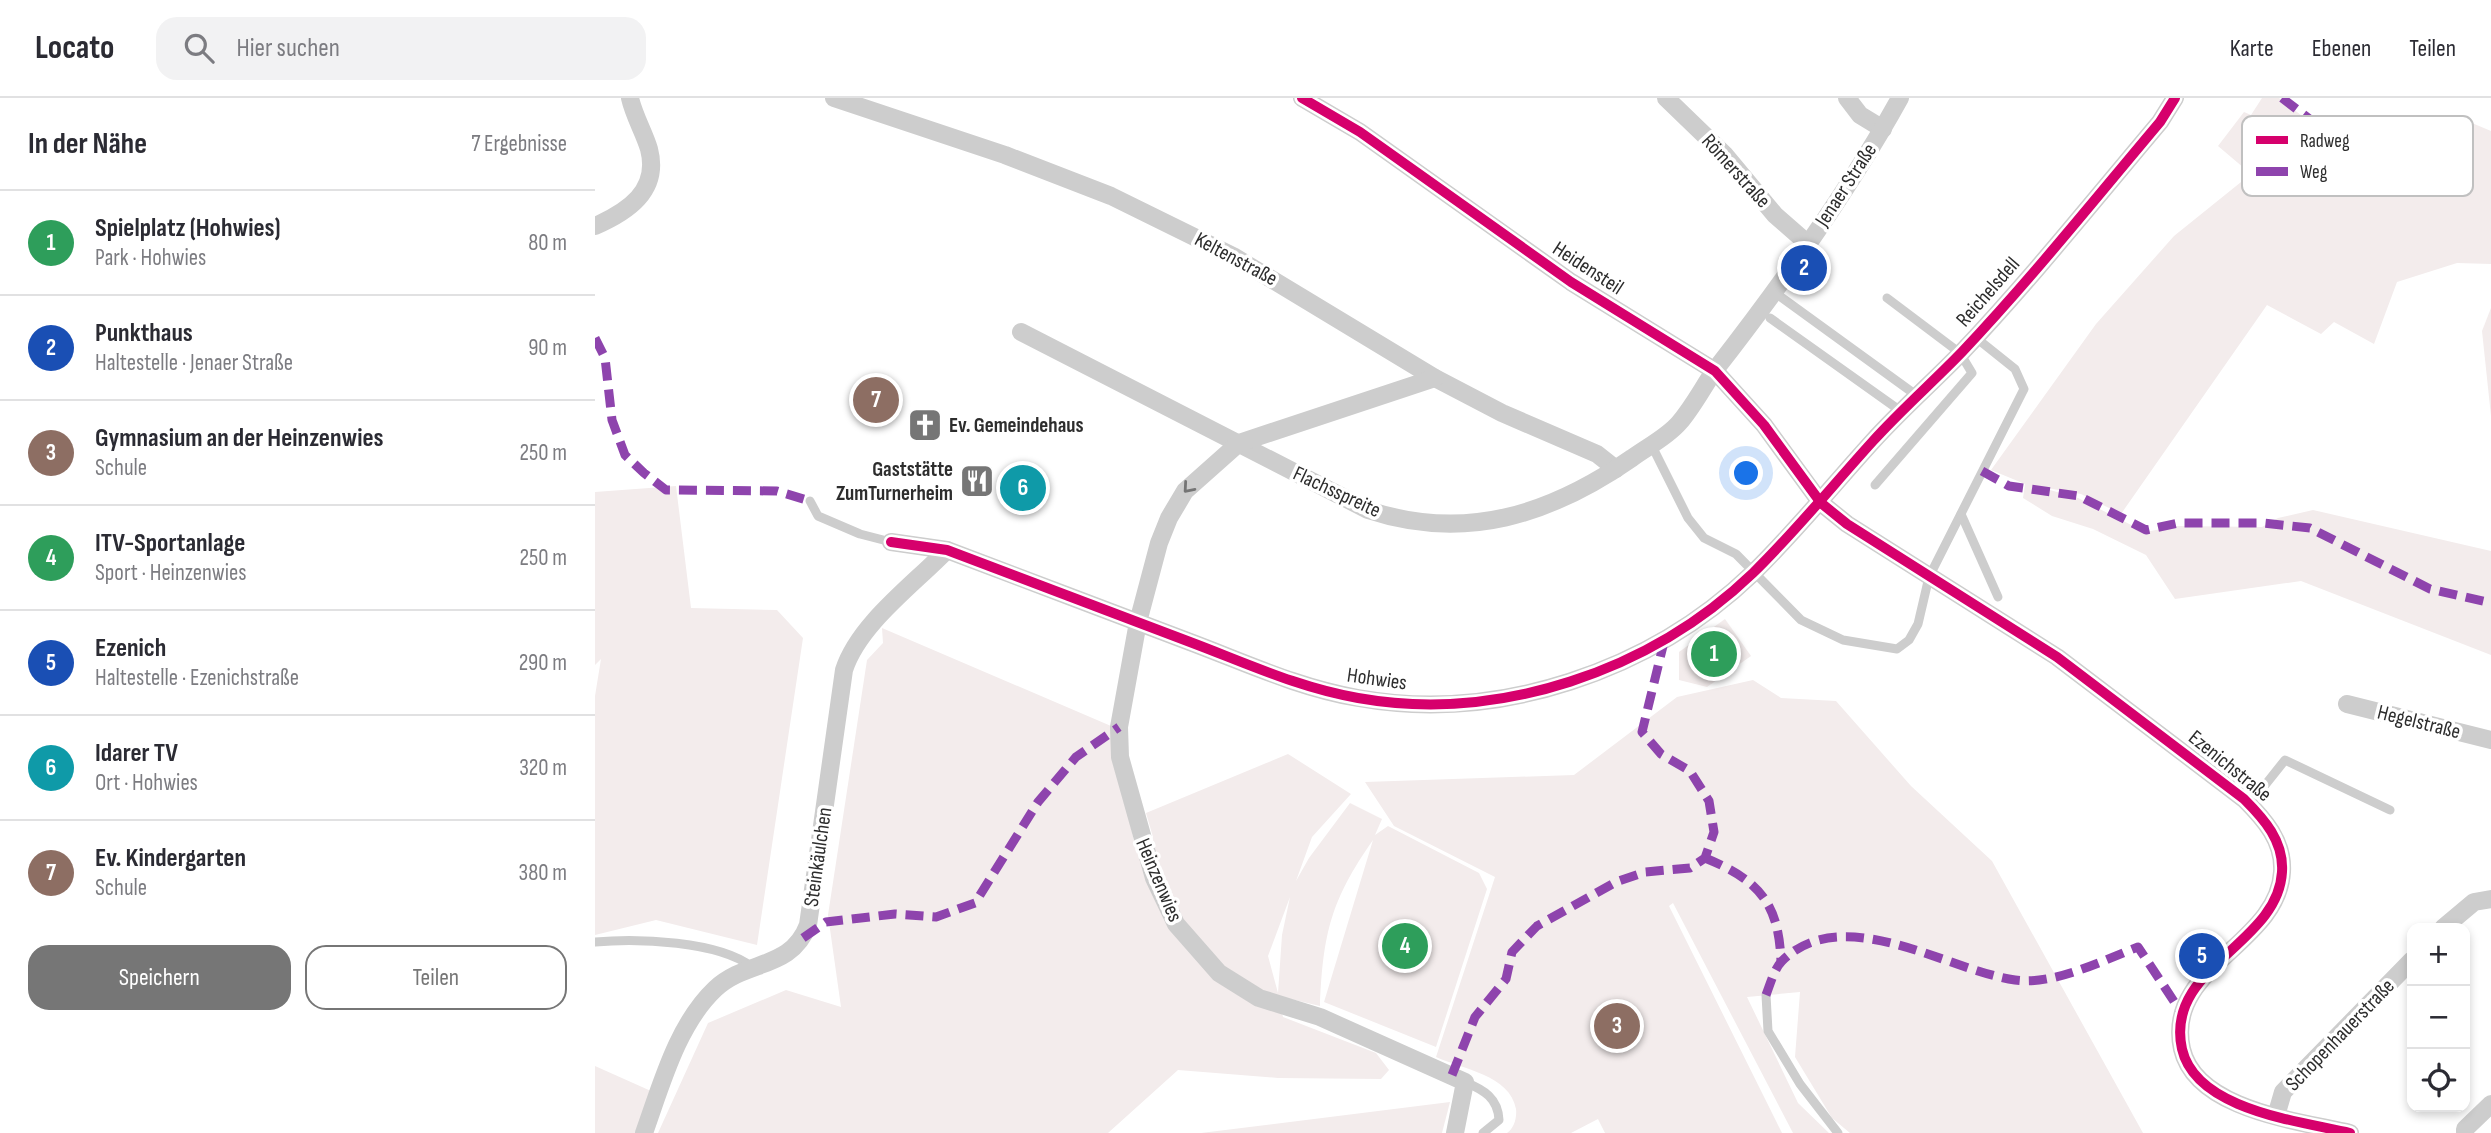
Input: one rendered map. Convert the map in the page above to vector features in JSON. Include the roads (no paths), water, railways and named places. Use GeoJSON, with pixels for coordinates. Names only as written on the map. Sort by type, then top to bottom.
{"type":"FeatureCollection","features":[{"type":"Feature","properties":{"kind":"street"},"geometry":{"type":"LineString","coordinates":[[595,226],[633,206],[647,185],[650,152],[630,98]]}},
{"type":"Feature","properties":{"kind":"street","name":"Keltenstraße"},"geometry":{"type":"LineString","coordinates":[[834,98],[1041,167],[1111,196],[1233,256],[1435,378],[1502,413],[1597,454],[1616,469]]}},
{"type":"Feature","properties":{"kind":"street","name":"Heidensteil"},"geometry":{"type":"LineString","coordinates":[[1302,98],[1364,135],[1571,282],[1715,371],[1764,425],[1821,503]]}},
{"type":"Feature","properties":{"kind":"street","name":"Römerstraße"},"geometry":{"type":"LineString","coordinates":[[1666,98],[1725,155],[1775,215],[1807,243]]}},
{"type":"Feature","properties":{"kind":"street"},"geometry":{"type":"LineString","coordinates":[[1847,98],[1860,115],[1883,129]]}},
{"type":"Feature","properties":{"kind":"street","name":"Jenaer Straße"},"geometry":{"type":"LineString","coordinates":[[1715,371],[1774,292],[1883,129],[1900,98]]}},
{"type":"Feature","properties":{"kind":"street","name":"Reichelsdell"},"geometry":{"type":"LineString","coordinates":[[1821,503],[1916,395],[1975,337],[2160,122],[2175,98]]}},
{"type":"Feature","properties":{"kind":"street","name":"Flachsspreite"},"geometry":{"type":"LineString","coordinates":[[1021,332],[1368,510],[1398,520],[1457,526],[1518,515],[1576,492],[1616,469],[1678,424],[1715,371]]}},
{"type":"Feature","properties":{"kind":"street"},"geometry":{"type":"LineString","coordinates":[[1138,622],[1159,543],[1177,502],[1196,479],[1239,443],[1435,378]]}},
{"type":"Feature","properties":{"kind":"street","name":"Hohwies"},"geometry":{"type":"LineString","coordinates":[[891,542],[947,550],[1277,678],[1314,689],[1360,699],[1452,705],[1491,701],[1545,689],[1601,670],[1664,642],[1752,574],[1821,503]]}},
{"type":"Feature","properties":{"kind":"street","name":"Ezenichstraße"},"geometry":{"type":"LineString","coordinates":[[1821,503],[1847,524],[2057,657],[2265,818],[2282,857],[2282,875],[2274,899],[2262,919],[2200,982],[2181,1012],[2178,1031],[2184,1057],[2200,1081],[2230,1102],[2350,1133]]}},
{"type":"Feature","properties":{"kind":"street","name":"Steinkäulchen"},"geometry":{"type":"LineString","coordinates":[[644,1133],[690,1022],[714,990],[737,973],[785,957],[803,938],[808,925],[844,670],[850,653],[874,623],[947,550]]}},
{"type":"Feature","properties":{"kind":"street","name":"Heinzenwies"},"geometry":{"type":"LineString","coordinates":[[1138,622],[1119,727],[1120,757],[1154,878],[1176,924],[1219,972],[1259,998],[1320,1017],[1465,1082]]}},
{"type":"Feature","properties":{"kind":"street","name":"Hegelstraße"},"geometry":{"type":"LineString","coordinates":[[2347,704],[2491,740]]}},
{"type":"Feature","properties":{"kind":"street"},"geometry":{"type":"LineString","coordinates":[[2449,923],[2474,902],[2491,900]]}},
{"type":"Feature","properties":{"kind":"street","name":"Schopenhauerstraße"},"geometry":{"type":"LineString","coordinates":[[2276,1116],[2283,1092],[2407,965]]}},
{"type":"Feature","properties":{"kind":"street"},"geometry":{"type":"LineString","coordinates":[[1455,1133],[1465,1082]]}},
{"type":"Feature","properties":{"kind":"street"},"geometry":{"type":"LineString","coordinates":[[2465,1133],[2465,1129],[2491,1104]]}},
{"type":"Feature","properties":{"kind":"lane"},"geometry":{"type":"LineString","coordinates":[[1774,292],[1916,395]]}},
{"type":"Feature","properties":{"kind":"lane"},"geometry":{"type":"LineString","coordinates":[[1875,485],[1972,373],[1960,354],[1887,298]]}},
{"type":"Feature","properties":{"kind":"lane"},"geometry":{"type":"LineString","coordinates":[[1770,318],[1902,412]]}},
{"type":"Feature","properties":{"kind":"lane"},"geometry":{"type":"LineString","coordinates":[[1651,444],[1688,518],[1704,538],[1736,554],[1752,574],[1801,620],[1843,640],[1897,649],[1909,640],[1918,624],[1929,577],[2024,389],[2015,369],[1975,337]]}},
{"type":"Feature","properties":{"kind":"lane"},"geometry":{"type":"LineString","coordinates":[[810,501],[818,516],[860,534],[891,542]]}},
{"type":"Feature","properties":{"kind":"lane"},"geometry":{"type":"LineString","coordinates":[[1961,514],[1998,597]]}},
{"type":"Feature","properties":{"kind":"lane"},"geometry":{"type":"LineString","coordinates":[[2250,804],[2285,760],[2390,810]]}},
{"type":"Feature","properties":{"kind":"lane"},"geometry":{"type":"LineString","coordinates":[[595,942],[631,939],[678,945],[738,956],[752,967]]}},
{"type":"Feature","properties":{"kind":"lane"},"geometry":{"type":"LineString","coordinates":[[1766,995],[1768,1031],[1800,1084],[1838,1133]]}},
{"type":"Feature","properties":{"kind":"lane"},"geometry":{"type":"LineString","coordinates":[[1465,1082],[1482,1089],[1499,1109],[1499,1119],[1483,1133]]}},
{"type":"Feature","properties":{"kind":"place","name":"Punkthaus"},"geometry":{"type":"Point","coordinates":[1804,268]}},
{"type":"Feature","properties":{"kind":"place","name":"Ev. Kindergarten"},"geometry":{"type":"Point","coordinates":[876,400]}},
{"type":"Feature","properties":{"kind":"place","name":"Ev. Gemeindehaus"},"geometry":{"type":"Point","coordinates":[925,425]}},
{"type":"Feature","properties":{"kind":"place","name":"Gaststätte ZumTurnerheim"},"geometry":{"type":"Point","coordinates":[977,481]}},
{"type":"Feature","properties":{"kind":"place","name":"Idarer TV"},"geometry":{"type":"Point","coordinates":[1023,488]}},
{"type":"Feature","properties":{"kind":"place","name":"Spielplatz (Hohwies)"},"geometry":{"type":"Point","coordinates":[1714,654]}},
{"type":"Feature","properties":{"kind":"place","name":"ITV-Sportanlage"},"geometry":{"type":"Point","coordinates":[1405,946]}},
{"type":"Feature","properties":{"kind":"place","name":"Ezenich"},"geometry":{"type":"Point","coordinates":[2202,956]}},
{"type":"Feature","properties":{"kind":"place","name":"Gymnasium an der Heinzenwies"},"geometry":{"type":"Point","coordinates":[1617,1026]}}]}
